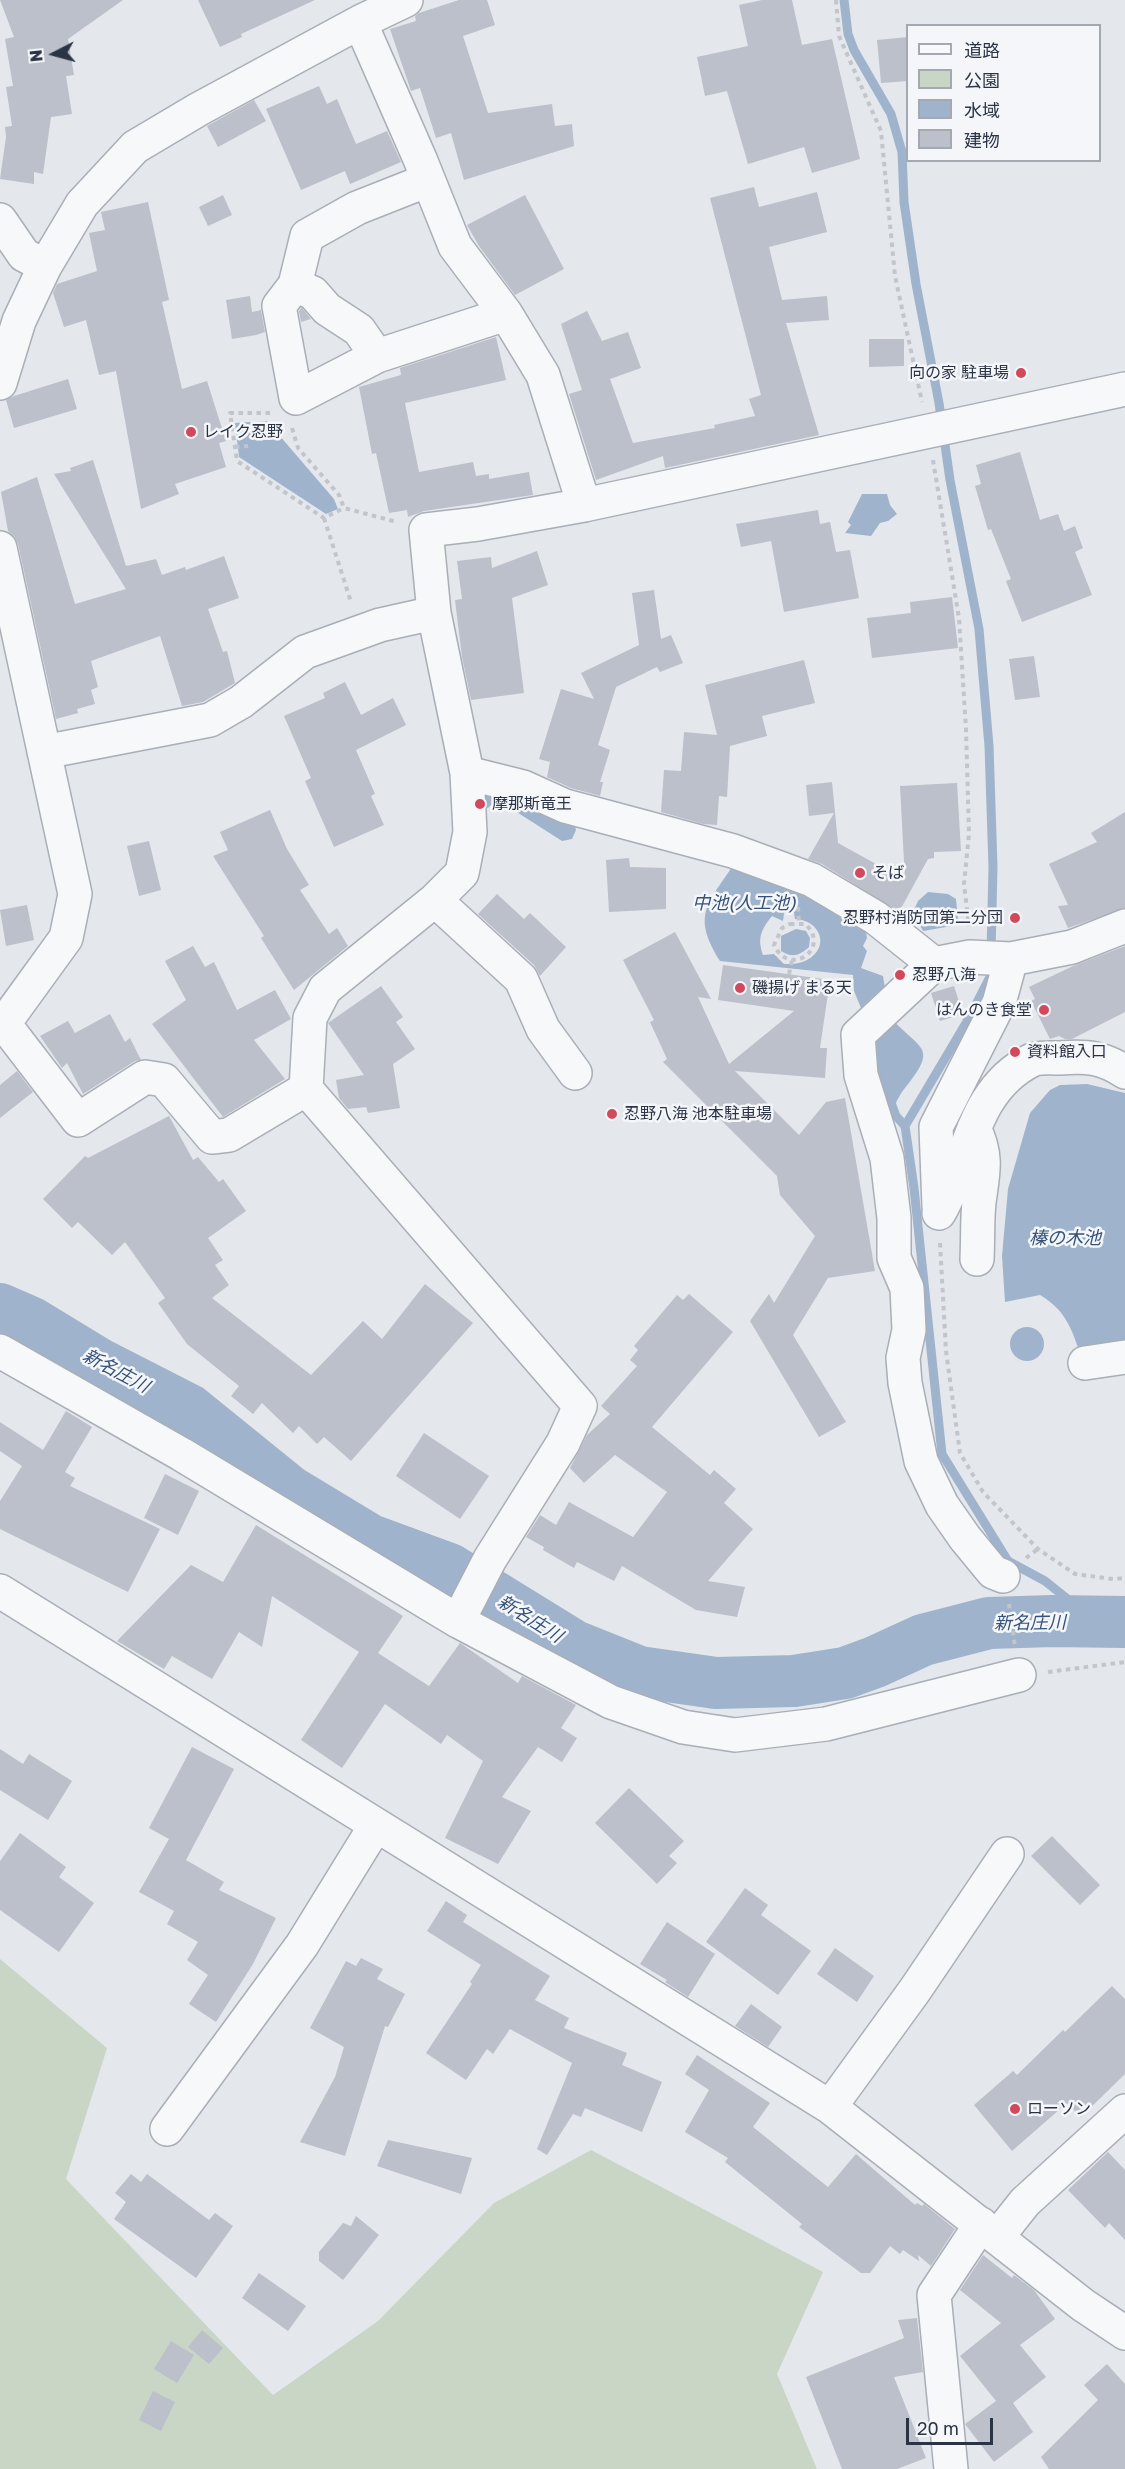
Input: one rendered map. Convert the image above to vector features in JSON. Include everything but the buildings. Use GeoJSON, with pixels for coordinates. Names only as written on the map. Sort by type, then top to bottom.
{"type":"FeatureCollection","features":[{"type":"Feature","properties":{"kind":"street"},"geometry":{"type":"LineString","coordinates":[[0,383],[19,321],[45,266],[82,204],[135,147],[199,109],[360,22],[406,0]]}},
{"type":"Feature","properties":{"kind":"street"},"geometry":{"type":"LineString","coordinates":[[360,22],[455,246],[506,314],[543,375],[584,505]]}},
{"type":"Feature","properties":{"kind":"street"},"geometry":{"type":"LineString","coordinates":[[428,180],[357,208],[307,236],[294,285],[279,306],[296,398],[376,356],[506,314]]}},
{"type":"Feature","properties":{"kind":"street"},"geometry":{"type":"LineString","coordinates":[[0,220],[24,255],[45,266]]}},
{"type":"Feature","properties":{"kind":"street"},"geometry":{"type":"LineString","coordinates":[[294,285],[313,293],[327,309],[359,330],[376,356]]}},
{"type":"Feature","properties":{"kind":"street"},"geometry":{"type":"LineString","coordinates":[[458,1621],[490,1559],[564,1443],[580,1406],[306,1089],[310,1018],[325,989],[435,900],[462,873],[470,832],[467,773],[434,614],[426,530],[478,524],[584,505],[1125,389]]}},
{"type":"Feature","properties":{"kind":"street"},"geometry":{"type":"LineString","coordinates":[[0,548],[75,894],[66,938],[2,1027],[78,1120],[145,1077],[164,1080],[212,1137],[229,1135],[306,1089]]}},
{"type":"Feature","properties":{"kind":"street"},"geometry":{"type":"LineString","coordinates":[[44,753],[210,720],[241,702],[305,652],[380,625],[434,614]]}},
{"type":"Feature","properties":{"kind":"street"},"geometry":{"type":"LineString","coordinates":[[467,773],[523,787],[565,806],[733,851],[812,880],[876,918],[934,964]]}},
{"type":"Feature","properties":{"kind":"street"},"geometry":{"type":"LineString","coordinates":[[435,900],[522,979],[543,1029],[575,1073]]}},
{"type":"Feature","properties":{"kind":"street"},"geometry":{"type":"LineString","coordinates":[[1005,1585],[965,1538],[942,1505],[921,1461],[905,1383],[903,1358],[909,1330],[907,1288],[894,1258],[896,1218],[887,1158],[861,1075],[858,1035],[934,964],[1072,948],[1125,926]]}},
{"type":"Feature","properties":{"kind":"street"},"geometry":{"type":"LineString","coordinates":[[939,1213],[936,1127],[999,1003],[993,958]]}},
{"type":"Feature","properties":{"kind":"street"},"geometry":{"type":"LineString","coordinates":[[939,1213],[957,1176],[988,1096],[1002,1081],[1034,1059],[1084,1056],[1107,1061],[1125,1072]]}},
{"type":"Feature","properties":{"kind":"street"},"geometry":{"type":"LineString","coordinates":[[974,1128],[982,1144],[985,1165],[979,1204],[977,1259]]}},
{"type":"Feature","properties":{"kind":"street"},"geometry":{"type":"LineString","coordinates":[[896,1218],[939,1213]]}},
{"type":"Feature","properties":{"kind":"street"},"geometry":{"type":"LineString","coordinates":[[0,1351],[181,1454],[458,1621],[611,1702],[683,1727],[735,1735],[826,1724],[1017,1663]]}},
{"type":"Feature","properties":{"kind":"street"},"geometry":{"type":"LineString","coordinates":[[1085,1363],[1125,1357]]}},
{"type":"Feature","properties":{"kind":"street"},"geometry":{"type":"LineString","coordinates":[[0,1591],[830,2107],[1083,2304],[1125,2333]]}},
{"type":"Feature","properties":{"kind":"street"},"geometry":{"type":"LineString","coordinates":[[167,2129],[302,1945],[376,1825]]}},
{"type":"Feature","properties":{"kind":"street"},"geometry":{"type":"LineString","coordinates":[[830,2107],[915,1990],[1006,1854]]}},
{"type":"Feature","properties":{"kind":"street"},"geometry":{"type":"LineString","coordinates":[[951,2469],[933,2295],[990,2230],[1025,2202],[1125,2111]]}},
{"type":"Feature","properties":{"kind":"path"},"geometry":{"type":"LineString","coordinates":[[836,0],[839,36],[881,132],[896,276],[928,430],[959,618],[966,729],[968,822],[964,884],[969,912],[993,958]]}},
{"type":"Feature","properties":{"kind":"path"},"geometry":{"type":"LineString","coordinates":[[278,414],[230,412],[237,461],[324,518],[361,632]]}},
{"type":"Feature","properties":{"kind":"path"},"geometry":{"type":"LineString","coordinates":[[292,427],[298,448],[339,495],[344,508]]}},
{"type":"Feature","properties":{"kind":"path"},"geometry":{"type":"LineString","coordinates":[[235,447],[248,446]]}},
{"type":"Feature","properties":{"kind":"path"},"geometry":{"type":"LineString","coordinates":[[324,518],[344,508],[426,530]]}},
{"type":"Feature","properties":{"kind":"path"},"geometry":{"type":"LineString","coordinates":[[799,922],[812,930],[815,944],[804,957],[792,960],[784,959],[778,954],[774,945],[782,928],[799,922]]}},
{"type":"Feature","properties":{"kind":"path"},"geometry":{"type":"LineString","coordinates":[[789,974],[792,960]]}},
{"type":"Feature","properties":{"kind":"path"},"geometry":{"type":"LineString","coordinates":[[939,1213],[946,1351],[960,1453],[983,1492],[1038,1549],[1075,1574],[1113,1579],[1125,1578]]}},
{"type":"Feature","properties":{"kind":"path"},"geometry":{"type":"LineString","coordinates":[[1033,1553],[1038,1549]]}},
{"type":"Feature","properties":{"kind":"path"},"geometry":{"type":"LineString","coordinates":[[1005,1585],[1017,1663],[1125,1662]]}},
{"type":"Feature","properties":{"kind":"green space"},"geometry":{"type":"Polygon","coordinates":[[[0,1959],[107,2048],[66,2179],[273,2395],[378,2321],[494,2203],[591,2150],[823,2272],[777,2374],[817,2469],[0,2469],[0,1959]]]}},
{"type":"Feature","properties":{"kind":"water"},"geometry":{"type":"Polygon","coordinates":[[[267,421],[334,499],[338,509],[326,514],[239,457],[235,423],[267,421]]]}},
{"type":"Feature","properties":{"kind":"water"},"geometry":{"type":"Polygon","coordinates":[[[862,494],[887,494],[890,505],[897,514],[888,521],[880,523],[871,536],[845,533],[851,525],[848,522],[862,494]]]}},
{"type":"Feature","properties":{"kind":"water"},"geometry":{"type":"Polygon","coordinates":[[[496,790],[574,822],[576,830],[572,839],[562,841],[501,802],[492,804],[488,808],[484,807],[482,801],[486,793],[496,790]]]}},
{"type":"Feature","properties":{"kind":"water","name":"中池(人工池)"},"geometry":{"type":"Polygon","coordinates":[[[732,867],[821,899],[865,926],[867,938],[863,946],[867,951],[861,968],[883,976],[885,988],[861,1008],[854,991],[853,975],[720,961],[707,933],[706,912],[715,892],[732,867]],[[784,913],[783,921],[772,916],[768,921],[760,939],[763,955],[774,954],[784,964],[796,964],[814,955],[819,948],[819,935],[811,924],[795,919],[794,913],[784,913]]]}},
{"type":"Feature","properties":{"kind":"water"},"geometry":{"type":"Polygon","coordinates":[[[928,892],[948,894],[956,899],[958,920],[952,926],[923,931],[913,912],[918,901],[928,892]]]}},
{"type":"Feature","properties":{"kind":"water","name":"中池(人工池)"},"geometry":{"type":"Polygon","coordinates":[[[796,929],[806,931],[810,938],[809,947],[799,954],[789,955],[781,951],[781,936],[796,929]]]}},
{"type":"Feature","properties":{"kind":"water"},"geometry":{"type":"Polygon","coordinates":[[[894,1021],[921,1048],[923,1060],[891,1113],[881,1101],[868,1045],[894,1021]]]}},
{"type":"Feature","properties":{"kind":"water","name":"榛の木池"},"geometry":{"type":"Polygon","coordinates":[[[1087,1084],[1125,1093],[1125,1350],[1080,1353],[1066,1320],[1049,1301],[1040,1295],[1005,1302],[1002,1256],[1008,1189],[1030,1113],[1050,1090],[1060,1085],[1087,1084]]]}},
{"type":"Feature","properties":{"kind":"water"},"geometry":{"type":"Polygon","coordinates":[[[1027,1327],[1039,1332],[1044,1344],[1039,1356],[1027,1361],[1015,1356],[1010,1344],[1015,1332],[1027,1327]]]}},
{"type":"Feature","properties":{"kind":"waterway"},"geometry":{"type":"LineString","coordinates":[[844,0],[848,34],[854,50],[891,114],[902,152],[904,202],[916,284],[979,629],[989,746],[993,867],[991,953]]}},
{"type":"Feature","properties":{"kind":"waterway"},"geometry":{"type":"LineString","coordinates":[[991,970],[991,975],[969,1018],[905,1126],[914,1188],[942,1454],[1008,1561],[1045,1581],[1080,1609],[1119,1622]]}},
{"type":"Feature","properties":{"kind":"waterway"},"geometry":{"type":"LineString","coordinates":[[890,1100],[896,1116],[905,1126]]}},
{"type":"Feature","properties":{"kind":"waterway","name":"新名庄川"},"geometry":{"type":"LineString","coordinates":[[0,1309],[30,1322],[99,1364],[189,1410],[289,1491],[370,1540],[449,1569],[574,1646],[639,1672],[716,1683],[794,1681],[845,1673],[923,1640],[989,1623],[1125,1622]]}},
{"type":"Feature","properties":{"kind":"place","name":"向の家 駐車場"},"geometry":{"type":"Point","coordinates":[1021,373]}},
{"type":"Feature","properties":{"kind":"place","name":"レイク忍野"},"geometry":{"type":"Point","coordinates":[191,432]}},
{"type":"Feature","properties":{"kind":"place","name":"摩那斯竜王"},"geometry":{"type":"Point","coordinates":[480,804]}},
{"type":"Feature","properties":{"kind":"place","name":"そば"},"geometry":{"type":"Point","coordinates":[860,873]}},
{"type":"Feature","properties":{"kind":"place","name":"忍野村消防団第二分団"},"geometry":{"type":"Point","coordinates":[1015,918]}},
{"type":"Feature","properties":{"kind":"place","name":"忍野八海"},"geometry":{"type":"Point","coordinates":[900,975]}},
{"type":"Feature","properties":{"kind":"place","name":"磯揚げ まる天"},"geometry":{"type":"Point","coordinates":[740,988]}},
{"type":"Feature","properties":{"kind":"place","name":"はんのき食堂"},"geometry":{"type":"Point","coordinates":[1044,1010]}},
{"type":"Feature","properties":{"kind":"place","name":"資料館入口"},"geometry":{"type":"Point","coordinates":[1015,1052]}},
{"type":"Feature","properties":{"kind":"place","name":"忍野八海 池本駐車場"},"geometry":{"type":"Point","coordinates":[612,1114]}},
{"type":"Feature","properties":{"kind":"place","name":"ローソン"},"geometry":{"type":"Point","coordinates":[1015,2109]}}]}
